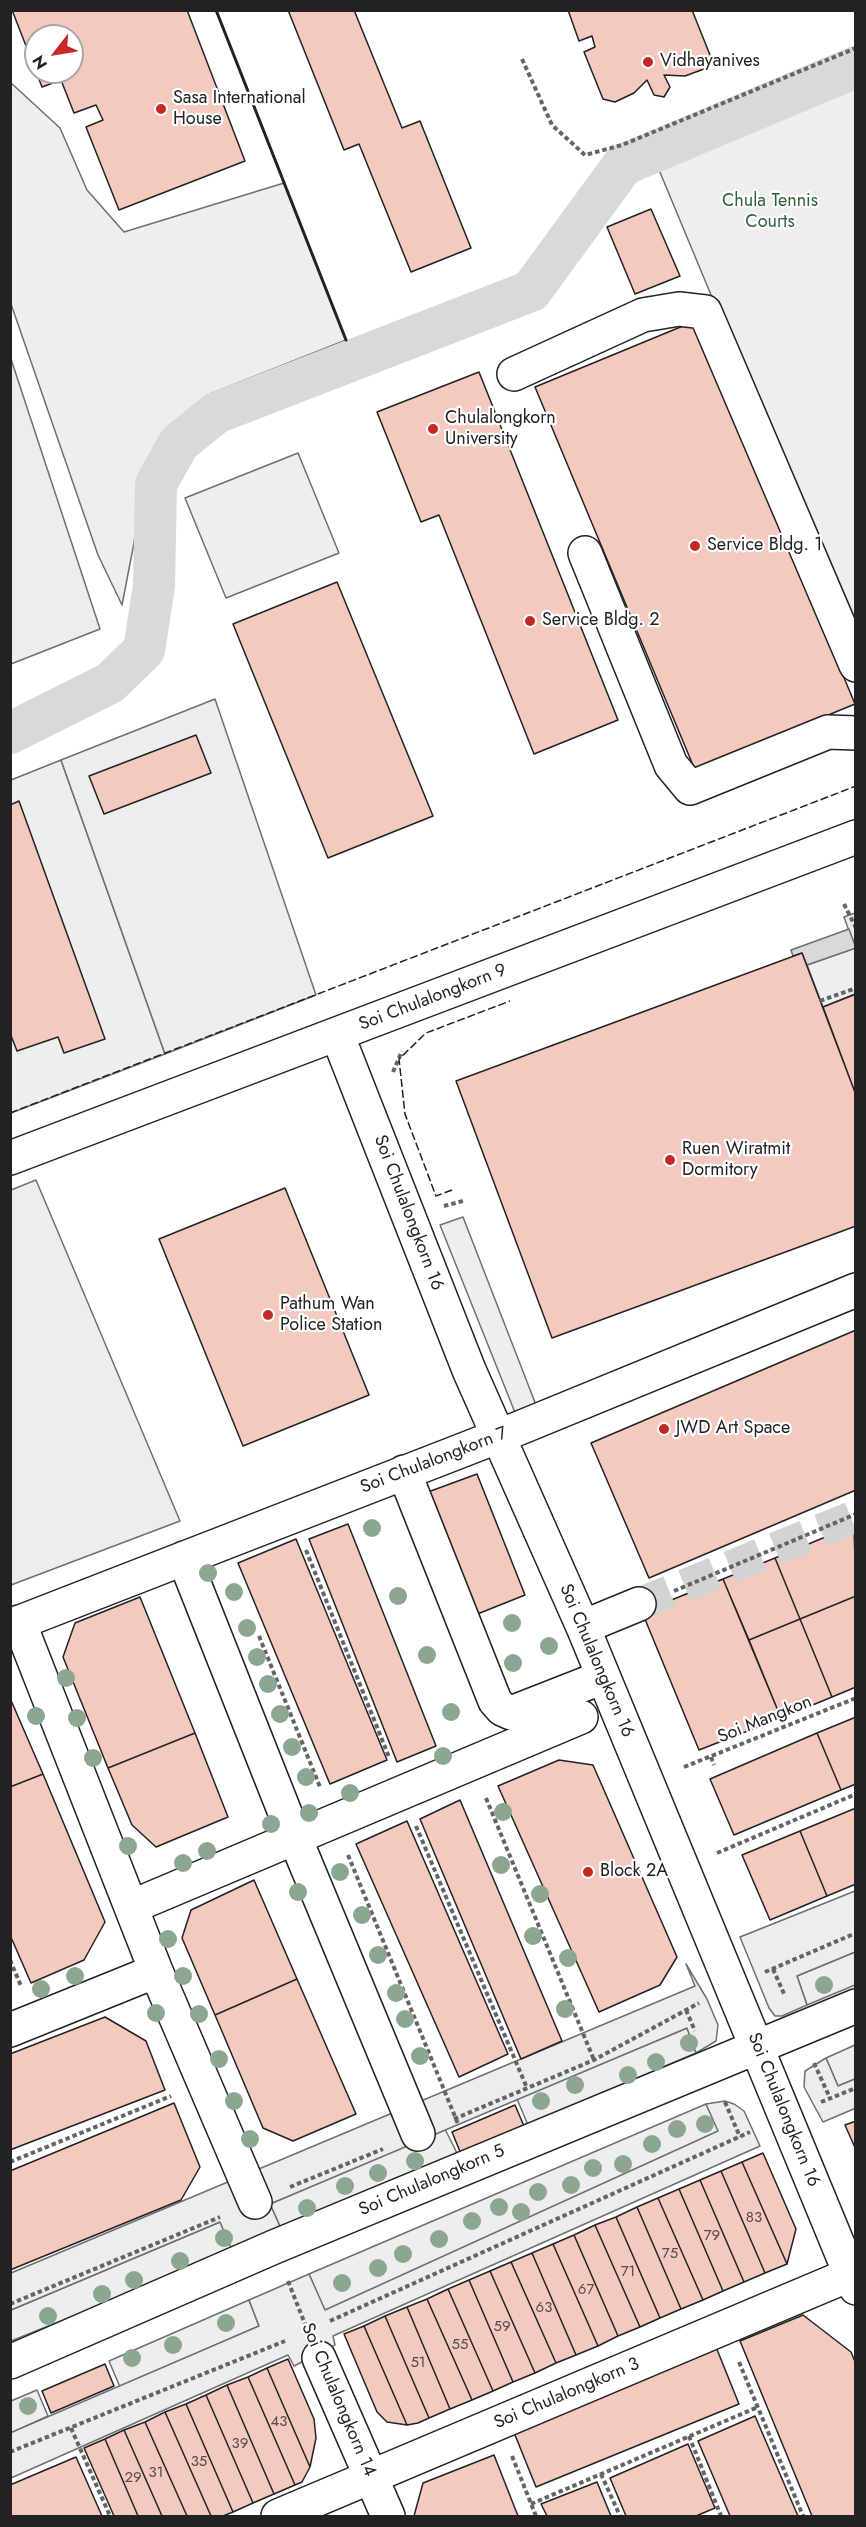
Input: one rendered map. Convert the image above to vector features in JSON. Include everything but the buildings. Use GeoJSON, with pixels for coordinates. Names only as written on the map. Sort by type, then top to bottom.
{"type":"FeatureCollection","features":[{"type":"Feature","properties":{"kind":"street"},"geometry":{"type":"LineString","coordinates":[[514,374],[643,315],[679,309],[705,312],[855,665]]}},
{"type":"Feature","properties":{"kind":"street"},"geometry":{"type":"LineString","coordinates":[[585,553],[671,765],[690,788],[828,732],[855,733]]}},
{"type":"Feature","properties":{"kind":"street","name":"Soi Chulalongkorn 9"},"geometry":{"type":"LineString","coordinates":[[10,1158],[855,837]]}},
{"type":"Feature","properties":{"kind":"street","name":"Soi Chulalongkorn 16"},"geometry":{"type":"LineString","coordinates":[[337,1034],[497,1436],[583,1627],[854,2278]]}},
{"type":"Feature","properties":{"kind":"street","name":"Soi Chulalongkorn 7"},"geometry":{"type":"LineString","coordinates":[[15,1624],[497,1436],[855,1290]]}},
{"type":"Feature","properties":{"kind":"street"},"geometry":{"type":"LineString","coordinates":[[404,1472],[495,1701],[502,1709],[511,1713],[603,1677]]}},
{"type":"Feature","properties":{"kind":"street"},"geometry":{"type":"LineString","coordinates":[[184,1558],[295,1838],[418,2134]]}},
{"type":"Feature","properties":{"kind":"street"},"geometry":{"type":"LineString","coordinates":[[583,1627],[639,1604]]}},
{"type":"Feature","properties":{"kind":"street"},"geometry":{"type":"LineString","coordinates":[[15,1624],[156,1971],[255,2202]]}},
{"type":"Feature","properties":{"kind":"street"},"geometry":{"type":"LineString","coordinates":[[131,1907],[581,1718]]}},
{"type":"Feature","properties":{"kind":"street"},"geometry":{"type":"LineString","coordinates":[[10,2030],[156,1971]]}},
{"type":"Feature","properties":{"kind":"street","name":"Soi Chulalongkorn 5"},"geometry":{"type":"LineString","coordinates":[[10,2362],[285,2243],[855,2006]]}},
{"type":"Feature","properties":{"kind":"street","name":"Soi Chulalongkorn 3"},"geometry":{"type":"LineString","coordinates":[[278,2517],[725,2327],[854,2278]]}},
{"type":"Feature","properties":{"kind":"street","name":"Soi Chulalongkorn 14"},"geometry":{"type":"LineString","coordinates":[[313,2345],[388,2517]]}},
{"type":"Feature","properties":{"kind":"path"},"geometry":{"type":"LineString","coordinates":[[522,59],[552,125],[585,155],[622,145],[855,48]]}},
{"type":"Feature","properties":{"kind":"path"},"geometry":{"type":"LineString","coordinates":[[844,903],[855,928]]}},
{"type":"Feature","properties":{"kind":"path"},"geometry":{"type":"LineString","coordinates":[[820,1001],[855,988]]}},
{"type":"Feature","properties":{"kind":"path"},"geometry":{"type":"LineString","coordinates":[[672,1592],[855,1514]]}},
{"type":"Feature","properties":{"kind":"path"},"geometry":{"type":"LineString","coordinates":[[257,1632],[458,2124]]}},
{"type":"Feature","properties":{"kind":"path","name":"Soi Mangkon"},"geometry":{"type":"LineString","coordinates":[[684,1767],[855,1698]]}},
{"type":"Feature","properties":{"kind":"path"},"geometry":{"type":"LineString","coordinates":[[711,1756],[714,1765]]}},
{"type":"Feature","properties":{"kind":"path"},"geometry":{"type":"LineString","coordinates":[[472,1763],[594,2060]]}},
{"type":"Feature","properties":{"kind":"path"},"geometry":{"type":"LineString","coordinates":[[717,1853],[855,1794]]}},
{"type":"Feature","properties":{"kind":"path"},"geometry":{"type":"LineString","coordinates":[[773,1969],[855,1933]]}},
{"type":"Feature","properties":{"kind":"path"},"geometry":{"type":"LineString","coordinates":[[11,2305],[594,2060],[686,2010]]}},
{"type":"Feature","properties":{"kind":"path"},"geometry":{"type":"LineString","coordinates":[[10,2162],[203,2083]]}},
{"type":"Feature","properties":{"kind":"path"},"geometry":{"type":"LineString","coordinates":[[830,2098],[855,2088]]}},
{"type":"Feature","properties":{"kind":"path"},"geometry":{"type":"LineString","coordinates":[[10,2452],[71,2428],[313,2345],[740,2137]]}},
{"type":"Feature","properties":{"kind":"path","name":"Soi Chulalongkorn 14"},"geometry":{"type":"LineString","coordinates":[[288,2283],[313,2345]]}},
{"type":"Feature","properties":{"kind":"path"},"geometry":{"type":"LineString","coordinates":[[725,2327],[803,2517]]}},
{"type":"Feature","properties":{"kind":"path"},"geometry":{"type":"LineString","coordinates":[[531,2505],[758,2407]]}},
{"type":"Feature","properties":{"kind":"path"},"geometry":{"type":"LineString","coordinates":[[499,2423],[536,2517]]}},
{"type":"Feature","properties":{"kind":"path"},"geometry":{"type":"LineString","coordinates":[[71,2428],[110,2517]]}},
{"type":"Feature","properties":{"kind":"path"},"geometry":{"type":"LineString","coordinates":[[689,2436],[721,2517]]}},
{"type":"Feature","properties":{"kind":"path"},"geometry":{"type":"LineString","coordinates":[[601,2474],[620,2517]]}},
{"type":"Feature","properties":{"kind":"green space"},"geometry":{"type":"Polygon","coordinates":[[[10,82],[60,128],[87,190],[124,232],[284,183],[346,340],[210,394],[166,436],[143,480],[122,605],[98,555],[11,304],[10,82]]]}},
{"type":"Feature","properties":{"kind":"green space","name":"Chula Tennis Courts"},"geometry":{"type":"Polygon","coordinates":[[[855,82],[855,619],[847,622],[657,165],[855,82]]]}},
{"type":"Feature","properties":{"kind":"green space"},"geometry":{"type":"Polygon","coordinates":[[[298,453],[339,553],[226,598],[185,498],[298,453]]]}},
{"type":"Feature","properties":{"kind":"green space"},"geometry":{"type":"Polygon","coordinates":[[[61,760],[165,1054],[11,1113],[11,780],[61,760]]]}},
{"type":"Feature","properties":{"kind":"green space"},"geometry":{"type":"Polygon","coordinates":[[[855,913],[855,948],[844,917],[855,913]]]}},
{"type":"Feature","properties":{"kind":"green space"},"geometry":{"type":"Polygon","coordinates":[[[855,948],[855,994],[823,1007],[807,965],[855,948]]]}},
{"type":"Feature","properties":{"kind":"green space"},"geometry":{"type":"Polygon","coordinates":[[[463,1217],[536,1405],[516,1415],[440,1225],[463,1217]]]}},
{"type":"Feature","properties":{"kind":"green space"},"geometry":{"type":"Polygon","coordinates":[[[855,1952],[855,1985],[807,2005],[797,1976],[855,1952]]]}},
{"type":"Feature","properties":{"kind":"green space"},"geometry":{"type":"Polygon","coordinates":[[[687,2028],[696,2053],[528,2125],[517,2099],[687,2028]]]}},
{"type":"Feature","properties":{"kind":"green space"},"geometry":{"type":"Polygon","coordinates":[[[855,2045],[855,2079],[838,2086],[826,2058],[855,2045]]]}},
{"type":"Feature","properties":{"kind":"green space"},"geometry":{"type":"Polygon","coordinates":[[[706,2104],[719,2131],[325,2311],[309,2274],[706,2104]]]}},
{"type":"Feature","properties":{"kind":"green space"},"geometry":{"type":"Polygon","coordinates":[[[445,2129],[458,2155],[282,2231],[270,2204],[445,2129]]]}},
{"type":"Feature","properties":{"kind":"green space"},"geometry":{"type":"Polygon","coordinates":[[[220,2222],[233,2252],[11,2341],[11,2310],[220,2222]]]}},
{"type":"Feature","properties":{"kind":"green space"},"geometry":{"type":"Polygon","coordinates":[[[249,2300],[259,2326],[120,2387],[109,2361],[249,2300]]]}},
{"type":"Feature","properties":{"kind":"green space"},"geometry":{"type":"Polygon","coordinates":[[[37,2390],[48,2416],[11,2433],[11,2401],[37,2390]]]}},
{"type":"Feature","properties":{"kind":"shaded area"},"geometry":{"type":"Polygon","coordinates":[[[10,356],[100,629],[11,664],[10,664],[10,356]]]}},
{"type":"Feature","properties":{"kind":"shaded area"},"geometry":{"type":"Polygon","coordinates":[[[215,699],[316,995],[165,1054],[61,760],[215,699]]]}},
{"type":"Feature","properties":{"kind":"shaded area"},"geometry":{"type":"Polygon","coordinates":[[[849,929],[856,948],[807,965],[802,953],[793,956],[791,950],[849,929]]]}},
{"type":"Feature","properties":{"kind":"shaded area"},"geometry":{"type":"Polygon","coordinates":[[[36,1180],[180,1521],[11,1585],[11,1190],[36,1180]]]}},
{"type":"Feature","properties":{"kind":"shaded area"},"geometry":{"type":"Polygon","coordinates":[[[855,1891],[855,1952],[797,1976],[807,2005],[782,2016],[775,2016],[769,2008],[740,1937],[855,1891]]]}},
{"type":"Feature","properties":{"kind":"shaded area"},"geometry":{"type":"Polygon","coordinates":[[[686,1964],[707,1999],[718,2025],[716,2041],[696,2053],[687,2028],[270,2204],[282,2231],[233,2252],[220,2222],[11,2310],[11,2273],[695,1986],[686,1964]]]}},
{"type":"Feature","properties":{"kind":"shaded area"},"geometry":{"type":"Polygon","coordinates":[[[826,2058],[838,2086],[855,2079],[856,2108],[823,2122],[804,2087],[805,2071],[826,2058]]]}},
{"type":"Feature","properties":{"kind":"shaded area"},"geometry":{"type":"Polygon","coordinates":[[[725,2101],[744,2111],[760,2146],[333,2336],[335,2345],[294,2366],[288,2355],[11,2478],[10,2433],[259,2326],[249,2300],[309,2274],[325,2310],[718,2131],[706,2104],[725,2101]]]}},
{"type":"Feature","properties":{"kind":"waterway"},"geometry":{"type":"LineString","coordinates":[[10,733],[110,683],[144,650],[154,586],[156,484],[179,443],[216,413],[531,291],[623,165],[856,67]]}},
{"type":"Feature","properties":{"kind":"tunnel"},"geometry":{"type":"LineString","coordinates":[[639,1604],[856,1516]]}},
{"type":"Feature","properties":{"kind":"fence"},"geometry":{"type":"LineString","coordinates":[[10,1113],[856,786]]}},
{"type":"Feature","properties":{"kind":"fence"},"geometry":{"type":"LineString","coordinates":[[452,1190],[436,1196],[405,1114],[399,1059],[426,1033],[510,1001]]}},
{"type":"Feature","properties":{"kind":"wall"},"geometry":{"type":"LineString","coordinates":[[216,10],[346,340]]}},
{"type":"Feature","properties":{"kind":"place","name":"Vidhayanives"},"geometry":{"type":"Point","coordinates":[648,62]}},
{"type":"Feature","properties":{"kind":"place","name":"Sasa International House"},"geometry":{"type":"Point","coordinates":[161,109]}},
{"type":"Feature","properties":{"kind":"place","name":"Chulalongkorn University"},"geometry":{"type":"Point","coordinates":[433,429]}},
{"type":"Feature","properties":{"kind":"place","name":"Service Bldg. 1"},"geometry":{"type":"Point","coordinates":[695,546]}},
{"type":"Feature","properties":{"kind":"place","name":"Service Bldg. 2"},"geometry":{"type":"Point","coordinates":[530,621]}},
{"type":"Feature","properties":{"kind":"place","name":"Ruen Wiratmit Dormitory"},"geometry":{"type":"Point","coordinates":[670,1160]}},
{"type":"Feature","properties":{"kind":"place","name":"Pathum Wan Police Station"},"geometry":{"type":"Point","coordinates":[268,1315]}},
{"type":"Feature","properties":{"kind":"place","name":"JWD Art Space"},"geometry":{"type":"Point","coordinates":[664,1429]}},
{"type":"Feature","properties":{"kind":"place","name":"Block 2A"},"geometry":{"type":"Point","coordinates":[588,1872]}}]}
